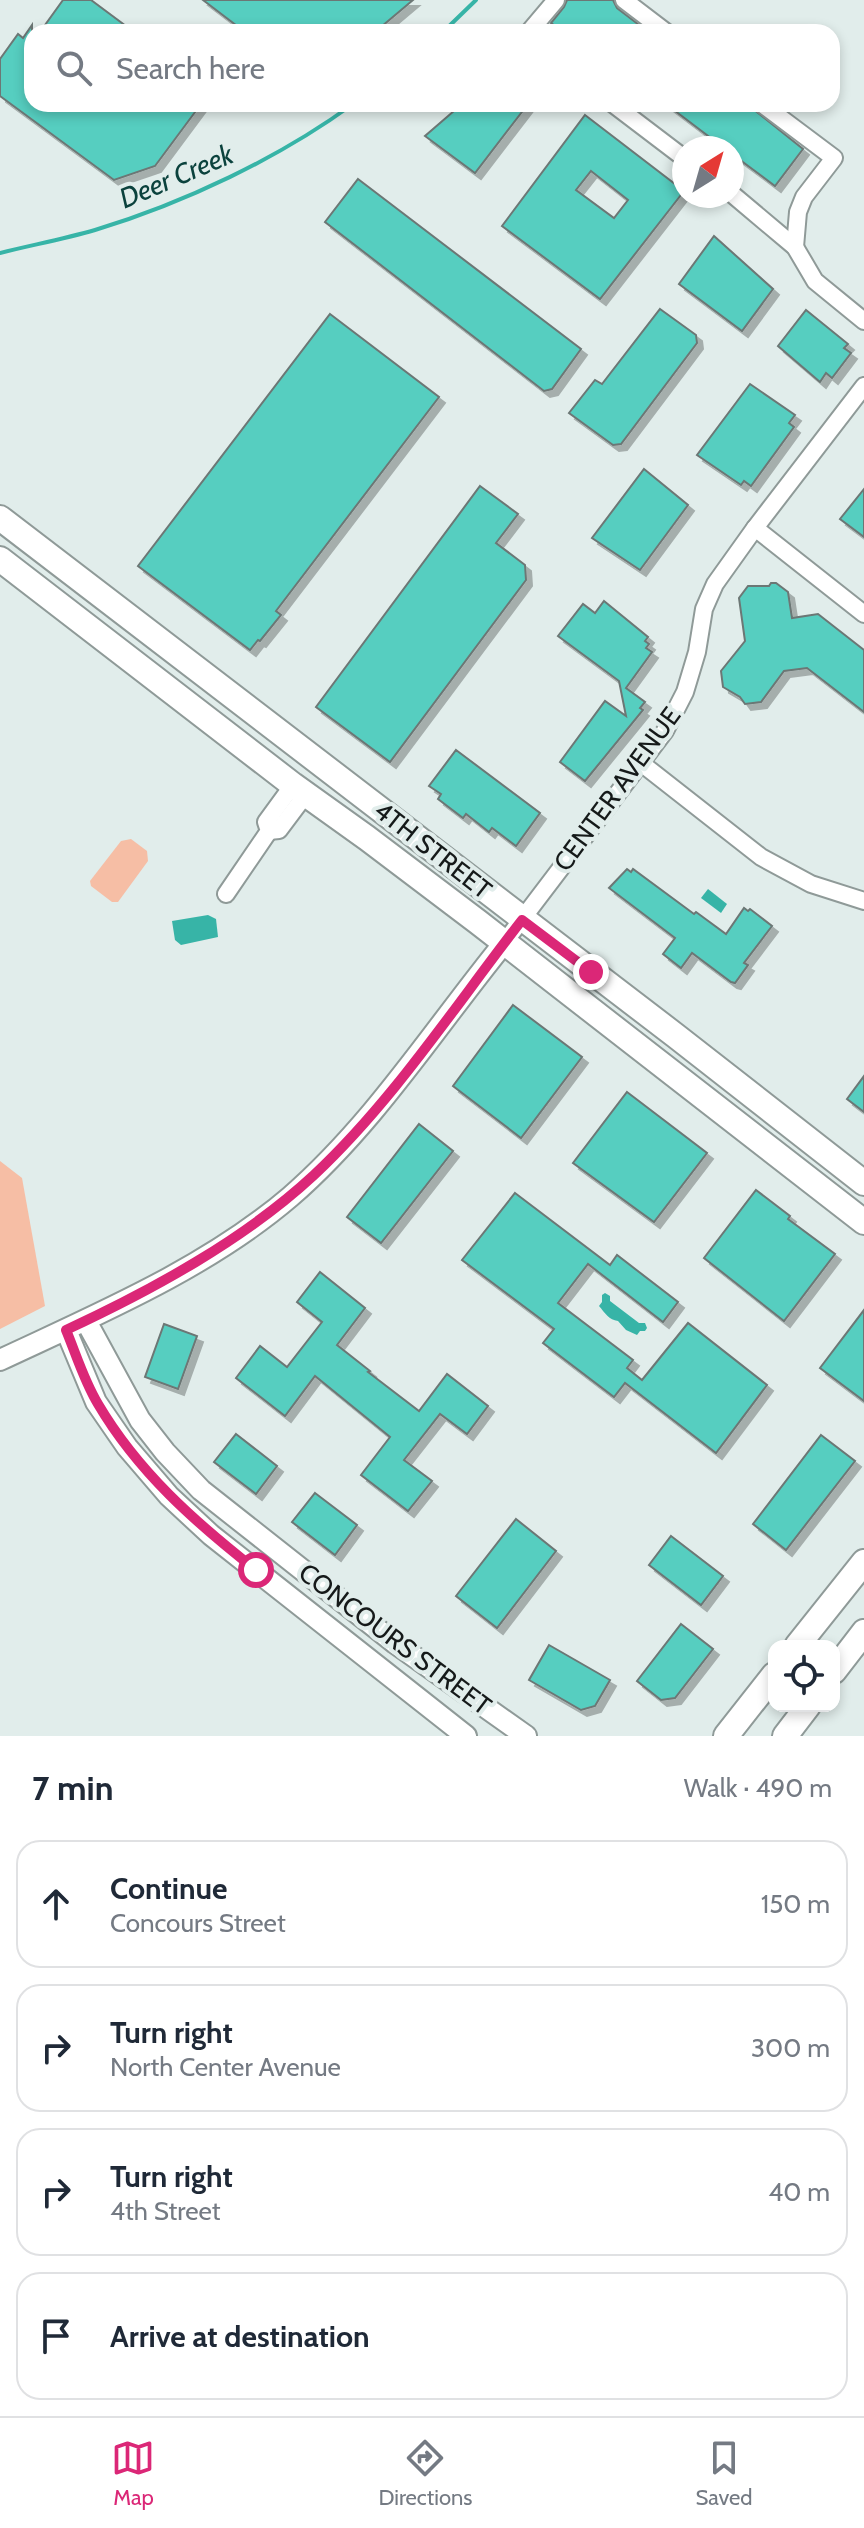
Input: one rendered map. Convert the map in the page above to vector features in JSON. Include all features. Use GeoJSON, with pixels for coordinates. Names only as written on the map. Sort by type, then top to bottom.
{"type":"FeatureCollection","features":[{"type":"Feature","properties":{"kind":"main road","name":"4TH STREET"},"geometry":{"type":"LineString","coordinates":[[0,518],[864,1183]]}},
{"type":"Feature","properties":{"kind":"main road","name":"4TH STREET"},"geometry":{"type":"LineString","coordinates":[[0,559],[864,1222]]}},
{"type":"Feature","properties":{"kind":"main road"},"geometry":{"type":"LineString","coordinates":[[802,1640],[864,1562]]}},
{"type":"Feature","properties":{"kind":"main road"},"geometry":{"type":"LineString","coordinates":[[840,1663],[864,1632]]}},
{"type":"Feature","properties":{"kind":"main road"},"geometry":{"type":"LineString","coordinates":[[726,1736],[768,1683]]}},
{"type":"Feature","properties":{"kind":"main road"},"geometry":{"type":"LineString","coordinates":[[785,1736],[803,1712]]}},
{"type":"Feature","properties":{"kind":"street"},"geometry":{"type":"LineString","coordinates":[[536,24],[556,0]]}},
{"type":"Feature","properties":{"kind":"street"},"geometry":{"type":"LineString","coordinates":[[624,0],[656,24]]}},
{"type":"Feature","properties":{"kind":"street"},"geometry":{"type":"LineString","coordinates":[[624,112],[672,149]]}},
{"type":"Feature","properties":{"kind":"street"},"geometry":{"type":"LineString","coordinates":[[773,112],[834,158],[804,197],[798,212],[795,247]]}},
{"type":"Feature","properties":{"kind":"street"},"geometry":{"type":"LineString","coordinates":[[744,204],[795,247],[815,281],[864,321]]}},
{"type":"Feature","properties":{"kind":"street","name":"CENTER AVENUE"},"geometry":{"type":"LineString","coordinates":[[504,943],[665,731],[685,692],[697,652],[704,609],[715,584],[864,386]]}},
{"type":"Feature","properties":{"kind":"street"},"geometry":{"type":"LineString","coordinates":[[755,528],[864,614]]}},
{"type":"Feature","properties":{"kind":"street"},"geometry":{"type":"LineString","coordinates":[[641,763],[761,857],[811,884],[864,901]]}},
{"type":"Feature","properties":{"kind":"street"},"geometry":{"type":"LineString","coordinates":[[226,894],[269,831],[266,822],[299,789]]}},
{"type":"Feature","properties":{"kind":"street"},"geometry":{"type":"LineString","coordinates":[[0,1360],[86,1321],[213,1251],[271,1212],[313,1176],[356,1131],[400,1079],[504,943]]}},
{"type":"Feature","properties":{"kind":"street","name":"CONCOURS STREET"},"geometry":{"type":"LineString","coordinates":[[86,1321],[140,1420],[201,1490],[395,1643],[526,1736]]}},
{"type":"Feature","properties":{"kind":"street","name":"CONCOURS STREET"},"geometry":{"type":"LineString","coordinates":[[66,1330],[96,1402],[127,1447],[169,1496],[211,1535],[466,1736]]}},
{"type":"Feature","properties":{"kind":"shaded area"},"geometry":{"type":"Polygon","coordinates":[[[131,839],[147,851],[148,861],[118,902],[112,902],[91,886],[90,881],[121,841],[131,839]]]}},
{"type":"Feature","properties":{"kind":"shaded area"},"geometry":{"type":"Polygon","coordinates":[[[0,1161],[22,1178],[45,1306],[0,1329],[0,1161]]]}},
{"type":"Feature","properties":{"kind":"water"},"geometry":{"type":"Polygon","coordinates":[[[708,889],[727,904],[721,913],[701,898],[708,889]]]}},
{"type":"Feature","properties":{"kind":"water"},"geometry":{"type":"Polygon","coordinates":[[[208,915],[216,919],[218,937],[181,945],[175,940],[172,921],[208,915]]]}},
{"type":"Feature","properties":{"kind":"water"},"geometry":{"type":"Polygon","coordinates":[[[605,1293],[610,1296],[610,1301],[639,1323],[645,1323],[645,1331],[637,1335],[607,1316],[599,1306],[605,1293]]]}},
{"type":"Feature","properties":{"kind":"building"},"geometry":{"type":"Polygon","coordinates":[[[63,0],[91,0],[123,24],[46,24],[63,0]]]}},
{"type":"Feature","properties":{"kind":"building"},"geometry":{"type":"Polygon","coordinates":[[[203,0],[413,0],[384,24],[234,24],[203,0]]]}},
{"type":"Feature","properties":{"kind":"building"},"geometry":{"type":"Polygon","coordinates":[[[567,0],[613,0],[617,8],[638,24],[551,23],[567,0]]]}},
{"type":"Feature","properties":{"kind":"building"},"geometry":{"type":"Polygon","coordinates":[[[18,34],[23,38],[24,112],[195,112],[155,166],[114,180],[0,96],[0,59],[18,34]]]}},
{"type":"Feature","properties":{"kind":"building"},"geometry":{"type":"Polygon","coordinates":[[[453,112],[522,112],[475,173],[425,136],[453,112]]]}},
{"type":"Feature","properties":{"kind":"building"},"geometry":{"type":"Polygon","coordinates":[[[677,112],[757,112],[803,149],[775,186],[744,163],[744,136],[708,136],[677,112]]]}},
{"type":"Feature","properties":{"kind":"building"},"geometry":{"type":"Polygon","coordinates":[[[585,115],[672,182],[672,206],[600,299],[502,226],[585,115]],[[591,171],[576,190],[614,218],[628,200],[591,171]]]}},
{"type":"Feature","properties":{"kind":"building"},"geometry":{"type":"Polygon","coordinates":[[[358,179],[581,349],[552,389],[544,391],[325,222],[358,179]]]}},
{"type":"Feature","properties":{"kind":"building"},"geometry":{"type":"Polygon","coordinates":[[[714,236],[773,289],[742,331],[679,284],[714,236]]]}},
{"type":"Feature","properties":{"kind":"building"},"geometry":{"type":"Polygon","coordinates":[[[660,309],[696,335],[697,343],[621,444],[613,445],[569,413],[595,380],[602,384],[660,309]]]}},
{"type":"Feature","properties":{"kind":"building"},"geometry":{"type":"Polygon","coordinates":[[[806,310],[848,344],[844,348],[851,353],[832,378],[826,373],[820,382],[778,346],[806,310]]]}},
{"type":"Feature","properties":{"kind":"building"},"geometry":{"type":"Polygon","coordinates":[[[330,314],[439,397],[276,611],[281,615],[250,650],[138,566],[330,314]]]}},
{"type":"Feature","properties":{"kind":"building"},"geometry":{"type":"Polygon","coordinates":[[[750,384],[795,415],[789,423],[794,427],[751,486],[744,481],[741,485],[697,455],[750,384]]]}},
{"type":"Feature","properties":{"kind":"building"},"geometry":{"type":"Polygon","coordinates":[[[644,469],[688,505],[640,570],[592,538],[644,469]]]}},
{"type":"Feature","properties":{"kind":"building"},"geometry":{"type":"Polygon","coordinates":[[[480,486],[518,514],[496,543],[525,565],[526,580],[390,762],[316,707],[480,486]]]}},
{"type":"Feature","properties":{"kind":"building"},"geometry":{"type":"Polygon","coordinates":[[[864,489],[864,537],[840,519],[864,489]]]}},
{"type":"Feature","properties":{"kind":"building"},"geometry":{"type":"Polygon","coordinates":[[[771,583],[788,592],[792,618],[818,614],[864,650],[864,712],[807,668],[784,671],[761,702],[745,704],[740,697],[723,687],[721,671],[745,641],[739,598],[748,586],[769,586],[771,583]]]}},
{"type":"Feature","properties":{"kind":"building"},"geometry":{"type":"Polygon","coordinates":[[[604,601],[648,637],[646,648],[652,652],[626,688],[645,702],[640,708],[643,710],[585,781],[560,762],[605,701],[626,716],[619,681],[558,636],[583,604],[595,613],[604,601]]]}},
{"type":"Feature","properties":{"kind":"building"},"geometry":{"type":"Polygon","coordinates":[[[456,750],[540,813],[516,846],[492,828],[489,832],[466,814],[463,818],[438,799],[441,794],[429,786],[456,750]]]}},
{"type":"Feature","properties":{"kind":"building"},"geometry":{"type":"Polygon","coordinates":[[[627,869],[631,872],[633,869],[726,934],[744,908],[750,909],[772,926],[744,963],[748,965],[735,983],[692,953],[681,968],[663,954],[675,938],[609,888],[627,869]]]}},
{"type":"Feature","properties":{"kind":"building"},"geometry":{"type":"Polygon","coordinates":[[[513,1005],[582,1057],[521,1138],[453,1086],[513,1005]]]}},
{"type":"Feature","properties":{"kind":"building"},"geometry":{"type":"Polygon","coordinates":[[[864,1076],[864,1112],[847,1099],[864,1076]]]}},
{"type":"Feature","properties":{"kind":"building"},"geometry":{"type":"Polygon","coordinates":[[[627,1092],[707,1153],[654,1222],[573,1163],[627,1092]]]}},
{"type":"Feature","properties":{"kind":"building"},"geometry":{"type":"Polygon","coordinates":[[[419,1124],[453,1151],[381,1243],[347,1217],[419,1124]]]}},
{"type":"Feature","properties":{"kind":"building"},"geometry":{"type":"Polygon","coordinates":[[[756,1190],[835,1254],[784,1321],[704,1258],[756,1190]]]}},
{"type":"Feature","properties":{"kind":"building"},"geometry":{"type":"Polygon","coordinates":[[[515,1193],[610,1265],[617,1255],[678,1302],[663,1322],[588,1264],[558,1303],[633,1360],[627,1368],[642,1380],[688,1323],[767,1385],[716,1453],[625,1383],[614,1397],[543,1343],[554,1329],[462,1260],[515,1193]]]}},
{"type":"Feature","properties":{"kind":"building"},"geometry":{"type":"Polygon","coordinates":[[[320,1272],[365,1308],[337,1345],[368,1372],[419,1411],[447,1374],[488,1406],[467,1434],[440,1414],[404,1460],[432,1481],[408,1511],[361,1475],[390,1437],[315,1376],[285,1416],[236,1378],[260,1346],[287,1367],[322,1322],[297,1302],[320,1272]]]}},
{"type":"Feature","properties":{"kind":"building"},"geometry":{"type":"Polygon","coordinates":[[[864,1310],[864,1401],[820,1368],[864,1310]]]}},
{"type":"Feature","properties":{"kind":"building"},"geometry":{"type":"Polygon","coordinates":[[[164,1324],[197,1336],[178,1389],[145,1377],[164,1324]]]}},
{"type":"Feature","properties":{"kind":"building"},"geometry":{"type":"Polygon","coordinates":[[[236,1434],[277,1466],[256,1494],[214,1462],[236,1434]]]}},
{"type":"Feature","properties":{"kind":"building"},"geometry":{"type":"Polygon","coordinates":[[[821,1435],[855,1461],[786,1550],[753,1524],[821,1435]]]}},
{"type":"Feature","properties":{"kind":"building"},"geometry":{"type":"Polygon","coordinates":[[[315,1493],[357,1525],[335,1555],[292,1522],[315,1493]]]}},
{"type":"Feature","properties":{"kind":"building"},"geometry":{"type":"Polygon","coordinates":[[[516,1519],[556,1551],[497,1628],[456,1596],[516,1519]]]}},
{"type":"Feature","properties":{"kind":"building"},"geometry":{"type":"Polygon","coordinates":[[[671,1536],[723,1576],[701,1605],[649,1565],[671,1536]]]}},
{"type":"Feature","properties":{"kind":"building"},"geometry":{"type":"Polygon","coordinates":[[[681,1624],[713,1649],[675,1698],[661,1700],[637,1681],[681,1624]]]}},
{"type":"Feature","properties":{"kind":"building"},"geometry":{"type":"Polygon","coordinates":[[[549,1645],[610,1680],[595,1706],[581,1710],[529,1680],[549,1645]]]}},
{"type":"Feature","properties":{"kind":"waterway","name":"Deer Creek"},"geometry":{"type":"LineString","coordinates":[[451,24],[476,0]]}},
{"type":"Feature","properties":{"kind":"waterway","name":"Deer Creek"},"geometry":{"type":"LineString","coordinates":[[0,253],[95,230],[196,193],[294,143],[341,112]]}},
{"type":"Feature","properties":{"kind":"route"},"geometry":{"type":"LineString","coordinates":[[256,1570],[211,1535],[147,1473],[96,1402],[66,1330],[213,1251],[271,1212],[313,1176],[338,1152],[400,1079],[522,920],[591,972]]}}]}
